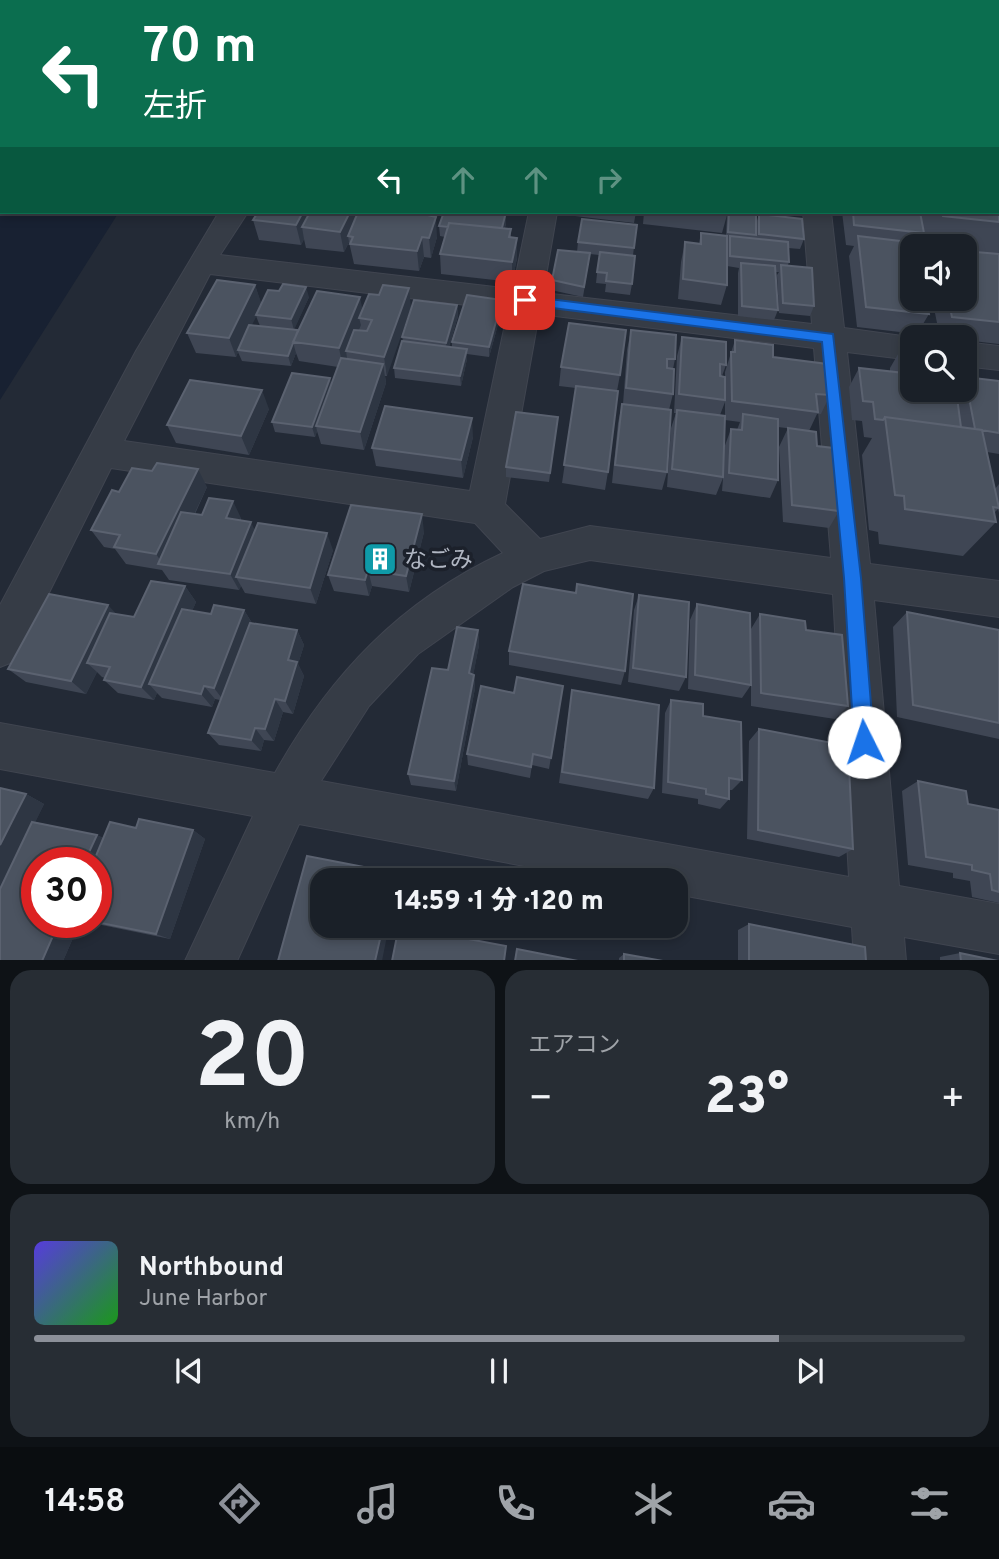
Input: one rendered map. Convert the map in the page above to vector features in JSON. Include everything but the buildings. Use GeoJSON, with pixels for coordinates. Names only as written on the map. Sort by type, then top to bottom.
{"type":"FeatureCollection","features":[{"type":"Feature","properties":{"kind":"street"},"geometry":{"type":"LineString","coordinates":[[0,647],[202,263],[233,214]]}},
{"type":"Feature","properties":{"kind":"street"},"geometry":{"type":"LineString","coordinates":[[485,509],[543,214]]}},
{"type":"Feature","properties":{"kind":"street"},"geometry":{"type":"LineString","coordinates":[[817,214],[852,578],[880,960]]}},
{"type":"Feature","properties":{"kind":"street"},"geometry":{"type":"LineString","coordinates":[[202,263],[900,347]]}},
{"type":"Feature","properties":{"kind":"street"},"geometry":{"type":"LineString","coordinates":[[977,355],[999,358]]}},
{"type":"Feature","properties":{"kind":"street"},"geometry":{"type":"LineString","coordinates":[[101,452],[485,509],[533,558]]}},
{"type":"Feature","properties":{"kind":"street"},"geometry":{"type":"LineString","coordinates":[[211,960],[287,800],[329,727],[380,661],[472,590],[533,558],[590,543],[999,599]]}},
{"type":"Feature","properties":{"kind":"street"},"geometry":{"type":"LineString","coordinates":[[0,746],[999,929]]}},
{"type":"Feature","properties":{"kind":"water"},"geometry":{"type":"Polygon","coordinates":[[[0,214],[118,214],[0,400],[0,214]]]}},
{"type":"Feature","properties":{"kind":"place","name":"なごみ"},"geometry":{"type":"Point","coordinates":[380,559]}},
{"type":"Feature","properties":{"kind":"route"},"geometry":{"type":"LineString","coordinates":[[525,300],[828,338],[852,578],[864,742]]}}]}
